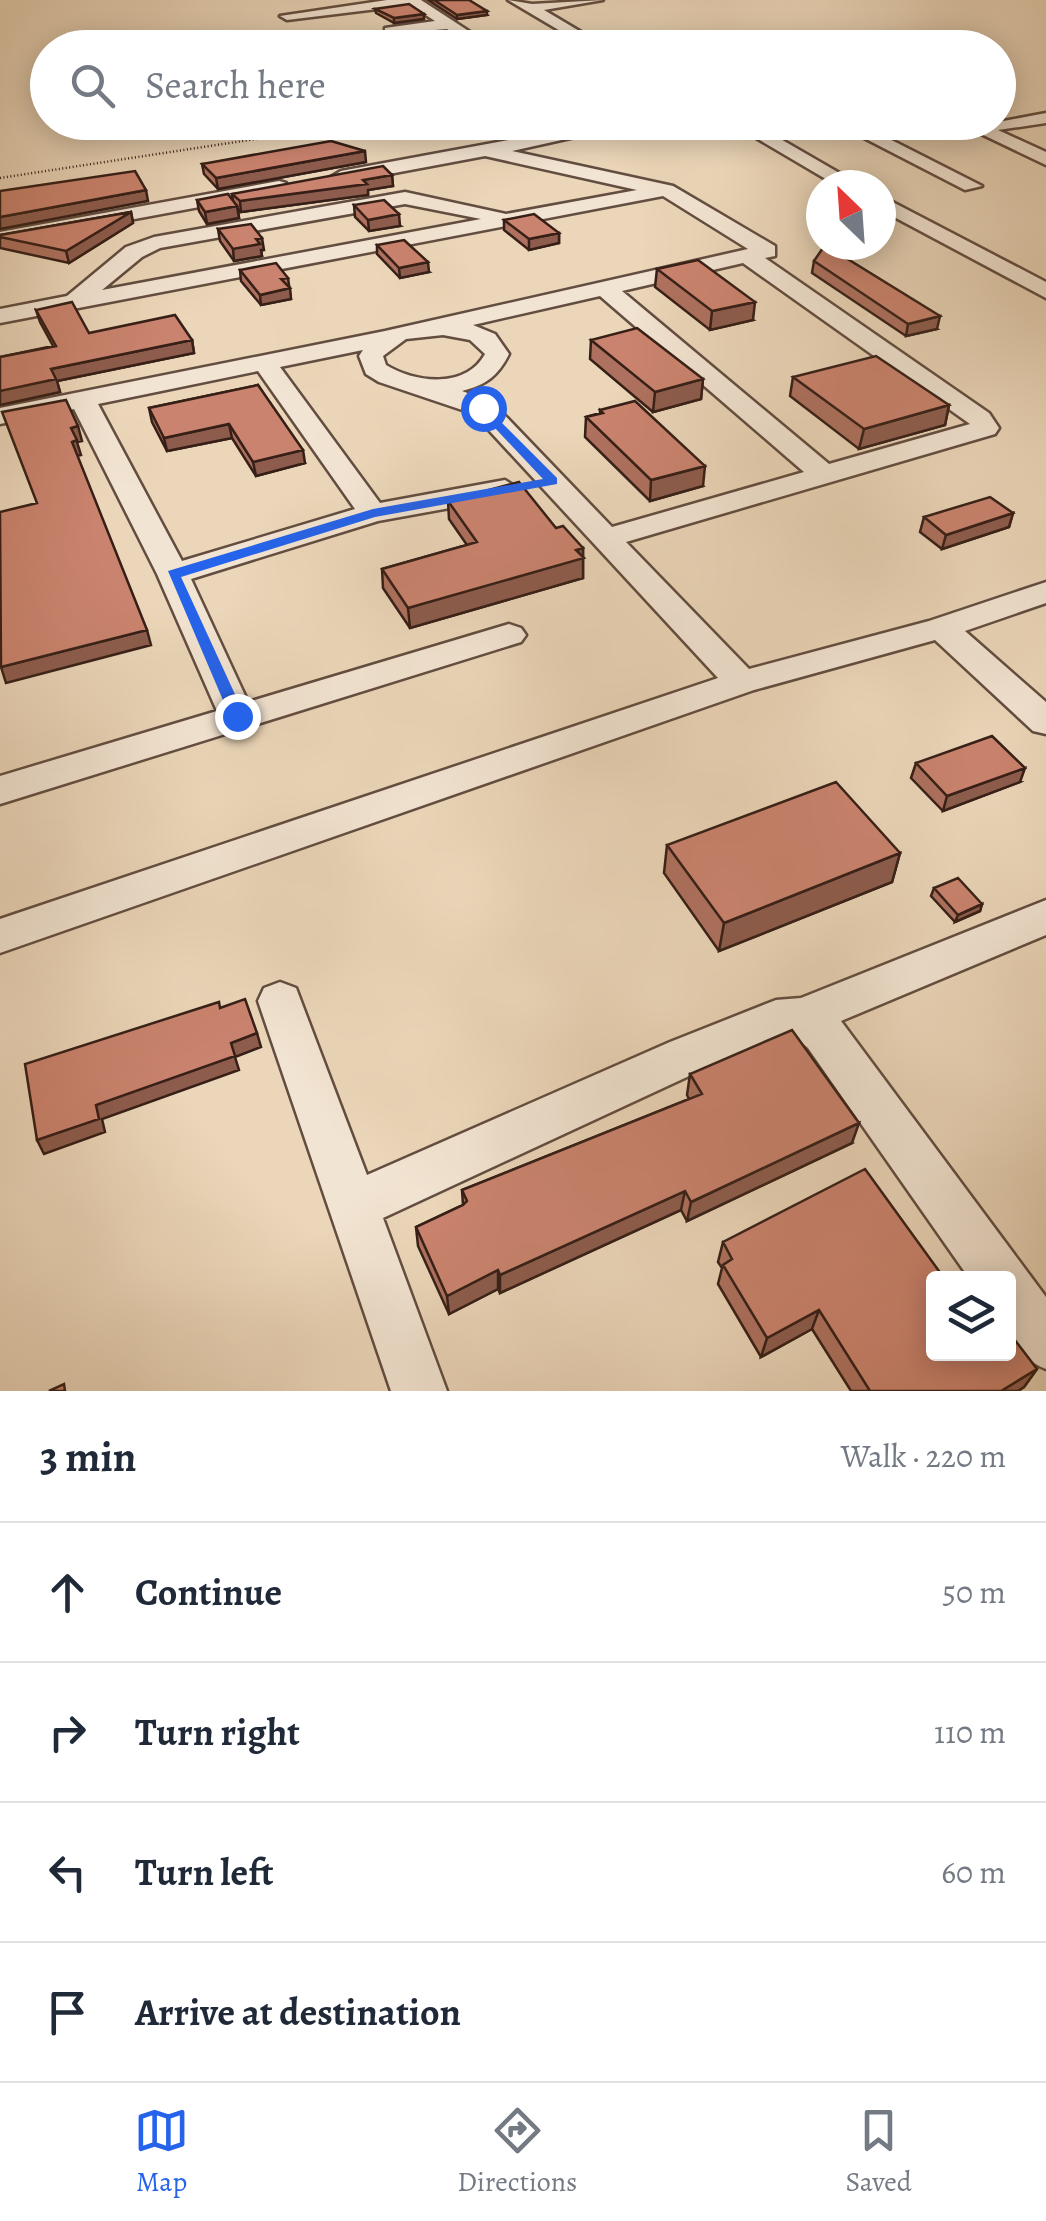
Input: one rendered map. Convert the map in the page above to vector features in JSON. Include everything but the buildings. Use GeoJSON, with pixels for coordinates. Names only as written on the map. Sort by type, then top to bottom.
{"type":"FeatureCollection","features":[{"type":"Feature","properties":{"kind":"street"},"geometry":{"type":"LineString","coordinates":[[287,16],[412,0],[459,30]]}},
{"type":"Feature","properties":{"kind":"street"},"geometry":{"type":"LineString","coordinates":[[515,0],[569,30]]}},
{"type":"Feature","properties":{"kind":"street"},"geometry":{"type":"LineString","coordinates":[[530,8],[596,0]]}},
{"type":"Feature","properties":{"kind":"street"},"geometry":{"type":"LineString","coordinates":[[405,30],[449,24]]}},
{"type":"Feature","properties":{"kind":"street"},"geometry":{"type":"LineString","coordinates":[[1016,121],[1046,118]]}},
{"type":"Feature","properties":{"kind":"street"},"geometry":{"type":"LineString","coordinates":[[329,178],[544,140]]}},
{"type":"Feature","properties":{"kind":"street"},"geometry":{"type":"LineString","coordinates":[[556,165],[602,140]]}},
{"type":"Feature","properties":{"kind":"street"},"geometry":{"type":"LineString","coordinates":[[775,140],[825,170]]}},
{"type":"Feature","properties":{"kind":"street"},"geometry":{"type":"LineString","coordinates":[[878,140],[972,186]]}},
{"type":"Feature","properties":{"kind":"street"},"geometry":{"type":"LineString","coordinates":[[1003,140],[1046,159]]}},
{"type":"Feature","properties":{"kind":"street"},"geometry":{"type":"LineString","coordinates":[[0,416],[388,337],[767,251],[666,190],[492,152]]}},
{"type":"Feature","properties":{"kind":"street"},"geometry":{"type":"LineString","coordinates":[[0,238],[291,185]]}},
{"type":"Feature","properties":{"kind":"street"},"geometry":{"type":"LineString","coordinates":[[0,316],[666,190]]}},
{"type":"Feature","properties":{"kind":"street"},"geometry":{"type":"LineString","coordinates":[[74,302],[134,252],[169,240],[405,198],[513,219]]}},
{"type":"Feature","properties":{"kind":"street"},"geometry":{"type":"LineString","coordinates":[[896,210],[1046,291]]}},
{"type":"Feature","properties":{"kind":"street"},"geometry":{"type":"LineString","coordinates":[[606,538],[986,428],[980,419],[749,257]]}},
{"type":"Feature","properties":{"kind":"street"},"geometry":{"type":"LineString","coordinates":[[605,288],[826,476]]}},
{"type":"Feature","properties":{"kind":"street"},"geometry":{"type":"LineString","coordinates":[[424,386],[461,382],[493,362],[510,324],[525,306]]}},
{"type":"Feature","properties":{"kind":"street"},"geometry":{"type":"LineString","coordinates":[[434,327],[478,334],[494,347],[483,408]]}},
{"type":"Feature","properties":{"kind":"street"},"geometry":{"type":"LineString","coordinates":[[382,375],[371,356],[388,337]]}},
{"type":"Feature","properties":{"kind":"street"},"geometry":{"type":"LineString","coordinates":[[277,358],[382,375],[483,408],[742,682]]}},
{"type":"Feature","properties":{"kind":"street"},"geometry":{"type":"LineString","coordinates":[[277,358],[373,513]]}},
{"type":"Feature","properties":{"kind":"street"},"geometry":{"type":"LineString","coordinates":[[82,398],[173,574],[237,716]]}},
{"type":"Feature","properties":{"kind":"street"},"geometry":{"type":"LineString","coordinates":[[173,574],[373,513],[552,481]]}},
{"type":"Feature","properties":{"kind":"street"},"geometry":{"type":"LineString","coordinates":[[0,936],[742,682],[941,628],[1046,592]]}},
{"type":"Feature","properties":{"kind":"street"},"geometry":{"type":"LineString","coordinates":[[941,628],[1046,722]]}},
{"type":"Feature","properties":{"kind":"street"},"geometry":{"type":"LineString","coordinates":[[0,790],[509,636]]}},
{"type":"Feature","properties":{"kind":"street"},"geometry":{"type":"LineString","coordinates":[[353,1206],[686,1056],[776,1019],[803,1017],[1046,917]]}},
{"type":"Feature","properties":{"kind":"street"},"geometry":{"type":"LineString","coordinates":[[280,1001],[419,1391]]}},
{"type":"Feature","properties":{"kind":"street"},"geometry":{"type":"LineString","coordinates":[[803,1017],[824,1034],[995,1271]]}},
{"type":"Feature","properties":{"kind":"street"},"geometry":{"type":"LineString","coordinates":[[1016,1301],[1046,1342]]}},
{"type":"Feature","properties":{"kind":"path"},"geometry":{"type":"LineString","coordinates":[[0,178],[250,140]]}},
{"type":"Feature","properties":{"kind":"route"},"geometry":{"type":"LineString","coordinates":[[237,716],[173,574],[373,513],[552,481],[483,408]]}}]}
